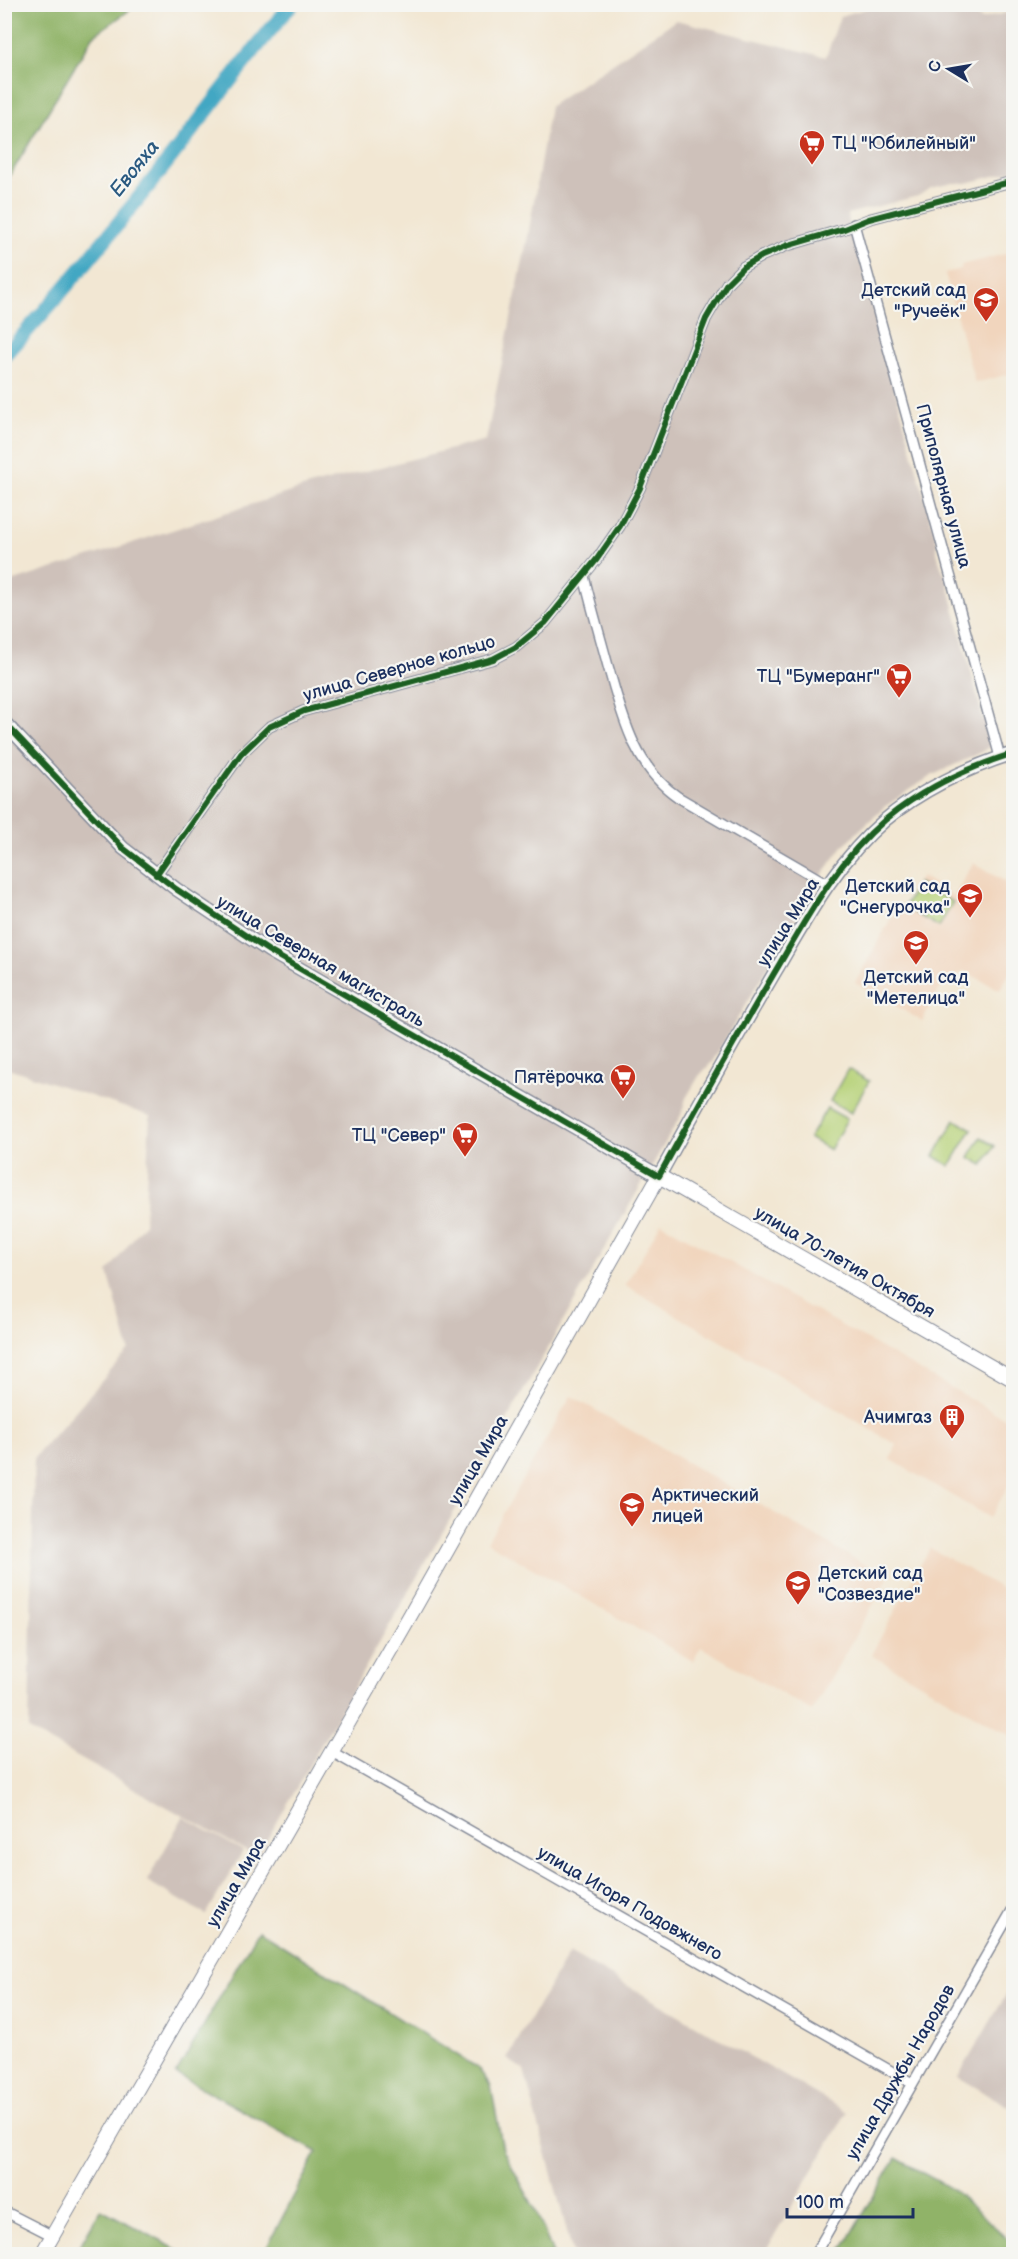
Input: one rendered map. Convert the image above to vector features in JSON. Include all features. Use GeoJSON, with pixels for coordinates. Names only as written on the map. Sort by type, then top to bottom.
{"type":"FeatureCollection","features":[{"type":"Feature","properties":{"kind":"main road","name":"улица 70-летия Октября"},"geometry":{"type":"LineString","coordinates":[[659,1176],[1014,1380]]}},
{"type":"Feature","properties":{"kind":"main road","name":"улица Мира"},"geometry":{"type":"LineString","coordinates":[[42,2254],[332,1752],[659,1176]]}},
{"type":"Feature","properties":{"kind":"street","name":"улица Северное кольцо"},"geometry":{"type":"LineString","coordinates":[[156,875],[241,754],[269,727],[304,711],[478,663],[506,653],[545,623],[609,543],[631,507],[706,319],[727,283],[743,267],[762,256],[880,215],[1014,181]]}},
{"type":"Feature","properties":{"kind":"street","name":"Приполярная улица"},"geometry":{"type":"LineString","coordinates":[[854,224],[1000,758]]}},
{"type":"Feature","properties":{"kind":"street"},"geometry":{"type":"LineString","coordinates":[[584,576],[619,704],[636,748],[652,773],[678,798],[828,885]]}},
{"type":"Feature","properties":{"kind":"street","name":"улица Северная магистраль"},"geometry":{"type":"LineString","coordinates":[[4,722],[101,826],[156,875],[269,951],[659,1176]]}},
{"type":"Feature","properties":{"kind":"street","name":"улица Мира"},"geometry":{"type":"LineString","coordinates":[[659,1176],[762,994],[828,885],[858,847],[896,812],[922,794],[954,776],[1014,753]]}},
{"type":"Feature","properties":{"kind":"street","name":"улица Игоря Подовжнего"},"geometry":{"type":"LineString","coordinates":[[332,1752],[912,2083]]}},
{"type":"Feature","properties":{"kind":"street","name":"улица Дружбы Народов"},"geometry":{"type":"LineString","coordinates":[[815,2254],[1014,1907]]}},
{"type":"Feature","properties":{"kind":"street"},"geometry":{"type":"LineString","coordinates":[[4,2211],[53,2236]]}},
{"type":"Feature","properties":{"kind":"shaded area"},"geometry":{"type":"Polygon","coordinates":[[[879,5],[953,5],[982,19],[1013,11],[1013,171],[967,183],[953,183],[931,188],[918,196],[847,214],[990,745],[984,751],[931,776],[884,807],[843,846],[813,888],[712,1062],[699,1076],[686,1098],[681,1115],[257,1857],[29,1730],[34,1458],[129,1350],[108,1272],[144,1224],[150,1116],[5,1067],[5,584],[312,485],[486,440],[528,236],[550,106],[676,20],[826,57],[840,16],[879,5]]]}},
{"type":"Feature","properties":{"kind":"shaded area","name":"Детский сад \"Ручеёк\""},"geometry":{"type":"Polygon","coordinates":[[[1013,252],[1013,373],[975,383],[945,273],[962,269],[961,265],[1013,252]]]}},
{"type":"Feature","properties":{"kind":"shaded area"},"geometry":{"type":"Polygon","coordinates":[[[973,863],[1013,886],[1013,967],[1000,990],[964,971],[942,985],[922,1021],[855,983],[899,904],[904,907],[921,876],[954,896],[973,863]]]}},
{"type":"Feature","properties":{"kind":"shaded area"},"geometry":{"type":"Polygon","coordinates":[[[661,1223],[1013,1423],[1013,1478],[990,1518],[890,1459],[897,1445],[625,1285],[661,1223]]]}},
{"type":"Feature","properties":{"kind":"shaded area","name":"Арктический лицей"},"geometry":{"type":"Polygon","coordinates":[[[571,1396],[888,1578],[812,1711],[701,1647],[693,1661],[487,1542],[571,1396]]]}},
{"type":"Feature","properties":{"kind":"shaded area"},"geometry":{"type":"Polygon","coordinates":[[[930,1548],[1013,1595],[1013,1737],[871,1655],[930,1548]]]}},
{"type":"Feature","properties":{"kind":"shaded area"},"geometry":{"type":"Polygon","coordinates":[[[183,1817],[243,1851],[206,1915],[147,1881],[183,1817]]]}},
{"type":"Feature","properties":{"kind":"shaded area"},"geometry":{"type":"Polygon","coordinates":[[[569,1952],[847,2112],[764,2254],[573,2254],[524,2070],[507,2059],[569,1952]]]}},
{"type":"Feature","properties":{"kind":"shaded area"},"geometry":{"type":"Polygon","coordinates":[[[1013,1983],[1013,2109],[958,2077],[1013,1983]]]}},
{"type":"Feature","properties":{"kind":"green space"},"geometry":{"type":"Polygon","coordinates":[[[5,4],[137,5],[93,36],[5,184],[5,4]]]}},
{"type":"Feature","properties":{"kind":"green space"},"geometry":{"type":"Polygon","coordinates":[[[918,883],[953,902],[939,927],[904,907],[918,883]]]}},
{"type":"Feature","properties":{"kind":"green space"},"geometry":{"type":"Polygon","coordinates":[[[848,1069],[869,1081],[851,1113],[830,1101],[848,1069]]]}},
{"type":"Feature","properties":{"kind":"green space"},"geometry":{"type":"Polygon","coordinates":[[[827,1108],[847,1119],[830,1150],[809,1138],[827,1108]]]}},
{"type":"Feature","properties":{"kind":"green space"},"geometry":{"type":"Polygon","coordinates":[[[955,1120],[972,1129],[950,1166],[934,1156],[955,1120]]]}},
{"type":"Feature","properties":{"kind":"green space"},"geometry":{"type":"Polygon","coordinates":[[[981,1137],[995,1146],[983,1165],[969,1157],[981,1137]]]}},
{"type":"Feature","properties":{"kind":"green space"},"geometry":{"type":"Polygon","coordinates":[[[258,1930],[478,2068],[491,2086],[503,2150],[536,2211],[553,2254],[263,2254],[317,2152],[176,2074],[258,1930]]]}},
{"type":"Feature","properties":{"kind":"green space"},"geometry":{"type":"Polygon","coordinates":[[[896,2158],[952,2189],[1013,2243],[1013,2254],[840,2254],[896,2158]]]}},
{"type":"Feature","properties":{"kind":"green space"},"geometry":{"type":"Polygon","coordinates":[[[101,2209],[185,2254],[75,2254],[101,2209]]]}},
{"type":"Feature","properties":{"kind":"waterway","name":"Евояха"},"geometry":{"type":"LineString","coordinates":[[4,356],[106,239],[292,4]]}},
{"type":"Feature","properties":{"kind":"cycle path"},"geometry":{"type":"LineString","coordinates":[[156,875],[241,754],[269,727],[304,711],[493,659],[516,647],[545,623],[597,559],[620,526],[640,488],[706,319],[727,283],[743,267],[786,246],[869,219],[1014,181]]}},
{"type":"Feature","properties":{"kind":"cycle path"},"geometry":{"type":"LineString","coordinates":[[4,722],[123,848],[176,889],[269,951],[659,1176],[799,930],[824,890],[852,853],[885,820],[930,789],[979,765],[1014,753]]}},
{"type":"Feature","properties":{"kind":"place","name":"ТЦ \"Юбилейный\""},"geometry":{"type":"Point","coordinates":[812,166]}},
{"type":"Feature","properties":{"kind":"place","name":"Детский сад \"Ручеёк\""},"geometry":{"type":"Point","coordinates":[986,323]}},
{"type":"Feature","properties":{"kind":"place","name":"ТЦ \"Бумеранг\""},"geometry":{"type":"Point","coordinates":[899,699]}},
{"type":"Feature","properties":{"kind":"place","name":"Детский сад \"Снегурочка\""},"geometry":{"type":"Point","coordinates":[970,919]}},
{"type":"Feature","properties":{"kind":"place","name":"Детский сад \"Метелица\""},"geometry":{"type":"Point","coordinates":[916,966]}},
{"type":"Feature","properties":{"kind":"place","name":"Пятёрочка"},"geometry":{"type":"Point","coordinates":[623,1100]}},
{"type":"Feature","properties":{"kind":"place","name":"ТЦ \"Север\""},"geometry":{"type":"Point","coordinates":[465,1158]}},
{"type":"Feature","properties":{"kind":"place","name":"Ачимгаз"},"geometry":{"type":"Point","coordinates":[952,1440]}},
{"type":"Feature","properties":{"kind":"place","name":"Арктический лицей"},"geometry":{"type":"Point","coordinates":[632,1528]}},
{"type":"Feature","properties":{"kind":"place","name":"Детский сад \"Созвездие\""},"geometry":{"type":"Point","coordinates":[798,1606]}}]}
